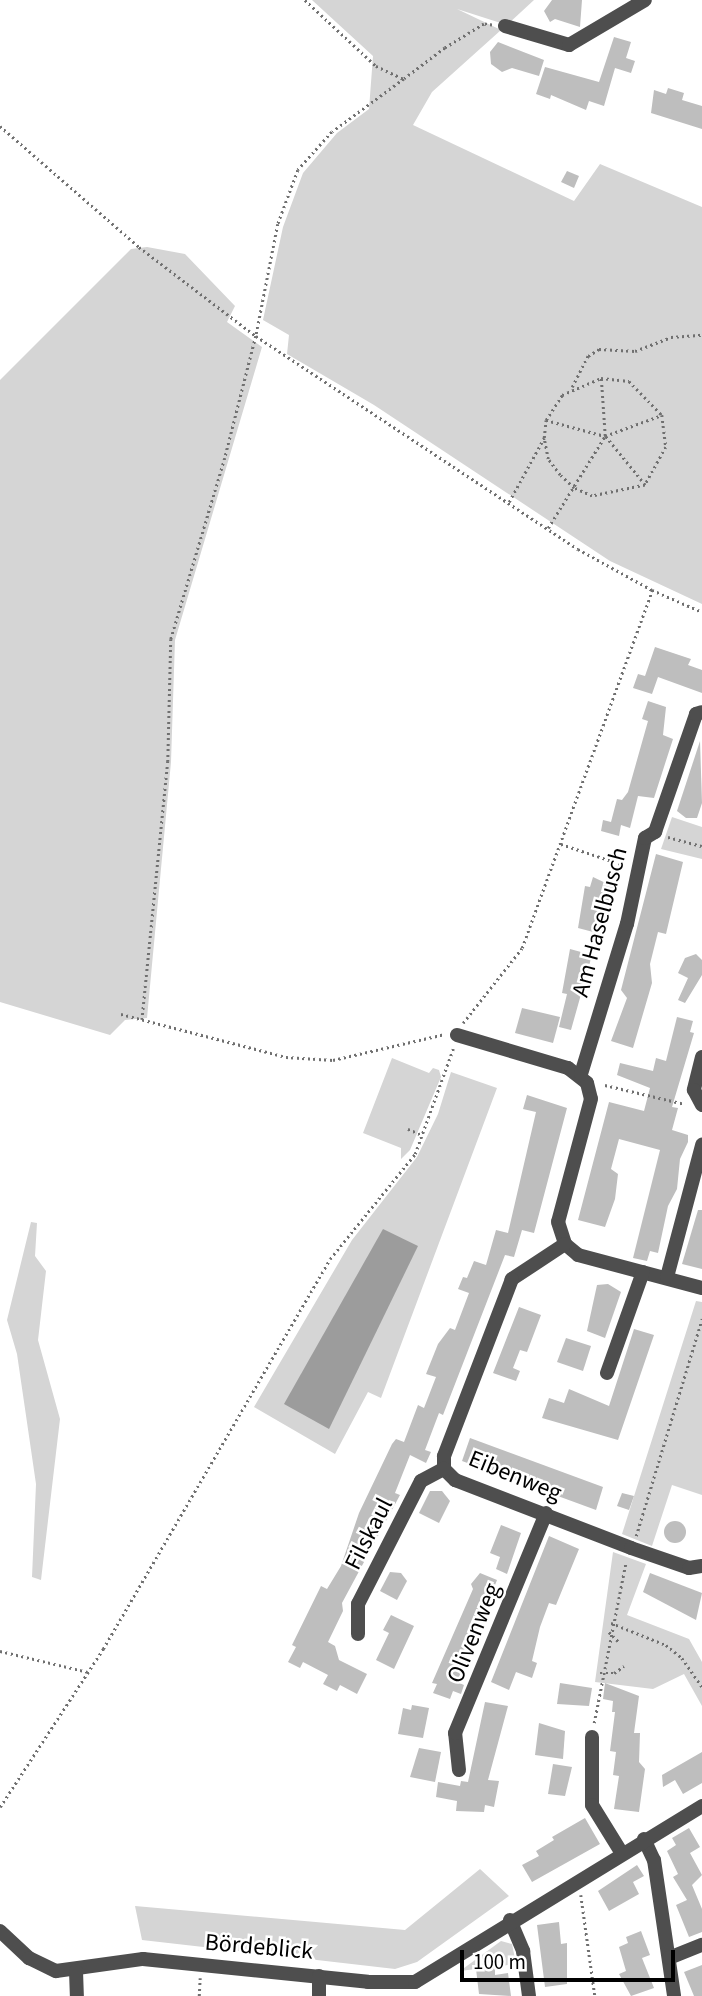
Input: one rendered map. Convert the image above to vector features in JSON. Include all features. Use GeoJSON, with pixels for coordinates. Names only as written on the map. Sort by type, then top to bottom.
{"type":"FeatureCollection","features":[{"type":"Feature","properties":{"kind":"street"},"geometry":{"type":"LineString","coordinates":[[505,26],[569,45],[645,0]]}},
{"type":"Feature","properties":{"kind":"street","name":"Am Haselbusch"},"geometry":{"type":"LineString","coordinates":[[581,1074],[626,924],[645,838],[655,832],[696,714],[702,712]]}},
{"type":"Feature","properties":{"kind":"street"},"geometry":{"type":"LineString","coordinates":[[459,1032],[581,1074],[591,1099],[558,1222],[565,1244],[578,1255],[702,1287]]}},
{"type":"Feature","properties":{"kind":"street"},"geometry":{"type":"LineString","coordinates":[[702,1057],[694,1090],[702,1105]]}},
{"type":"Feature","properties":{"kind":"street"},"geometry":{"type":"LineString","coordinates":[[667,1277],[702,1145]]}},
{"type":"Feature","properties":{"kind":"street","name":"Eibenweg"},"geometry":{"type":"LineString","coordinates":[[565,1244],[512,1279],[444,1456],[444,1469],[455,1480],[631,1548],[689,1568],[702,1566]]}},
{"type":"Feature","properties":{"kind":"street"},"geometry":{"type":"LineString","coordinates":[[607,1373],[643,1272]]}},
{"type":"Feature","properties":{"kind":"street","name":"Filskaul"},"geometry":{"type":"LineString","coordinates":[[358,1634],[358,1604],[421,1481],[444,1469]]}},
{"type":"Feature","properties":{"kind":"street","name":"Olivenweg"},"geometry":{"type":"LineString","coordinates":[[459,1770],[455,1733],[546,1513]]}},
{"type":"Feature","properties":{"kind":"street"},"geometry":{"type":"LineString","coordinates":[[592,1737],[592,1805],[621,1852]]}},
{"type":"Feature","properties":{"kind":"street","name":"Bördeblick"},"geometry":{"type":"LineString","coordinates":[[0,1931],[29,1958],[56,1971],[76,1971],[143,1959],[319,1976],[415,1982],[510,1920],[702,1806]]}},
{"type":"Feature","properties":{"kind":"street"},"geometry":{"type":"LineString","coordinates":[[644,1839],[654,1860],[674,1996]]}},
{"type":"Feature","properties":{"kind":"street"},"geometry":{"type":"LineString","coordinates":[[510,1920],[523,1951],[529,1996]]}},
{"type":"Feature","properties":{"kind":"street"},"geometry":{"type":"LineString","coordinates":[[669,1958],[702,1945]]}},
{"type":"Feature","properties":{"kind":"street"},"geometry":{"type":"LineString","coordinates":[[76,1971],[77,1996]]}},
{"type":"Feature","properties":{"kind":"street"},"geometry":{"type":"LineString","coordinates":[[319,1976],[319,1996]]}},
{"type":"Feature","properties":{"kind":"path"},"geometry":{"type":"LineString","coordinates":[[305,0],[376,66],[404,79]]}},
{"type":"Feature","properties":{"kind":"path"},"geometry":{"type":"LineString","coordinates":[[142,1020],[167,761],[171,639],[256,336],[270,258],[298,170],[332,132],[404,79],[484,24],[505,26]]}},
{"type":"Feature","properties":{"kind":"path"},"geometry":{"type":"LineString","coordinates":[[0,126],[139,247],[256,336],[548,528],[652,590],[702,612]]}},
{"type":"Feature","properties":{"kind":"path"},"geometry":{"type":"LineString","coordinates":[[571,389],[601,378],[629,381],[662,415],[666,447],[645,485],[592,496],[574,488],[548,459],[544,438],[546,420],[571,389],[587,356],[599,349],[635,351],[671,337],[702,335]]}},
{"type":"Feature","properties":{"kind":"path"},"geometry":{"type":"LineString","coordinates":[[548,528],[605,436],[601,378]]}},
{"type":"Feature","properties":{"kind":"path"},"geometry":{"type":"LineString","coordinates":[[546,420],[605,436],[662,415]]}},
{"type":"Feature","properties":{"kind":"path"},"geometry":{"type":"LineString","coordinates":[[605,436],[645,485]]}},
{"type":"Feature","properties":{"kind":"path"},"geometry":{"type":"LineString","coordinates":[[509,502],[544,438]]}},
{"type":"Feature","properties":{"kind":"path"},"geometry":{"type":"LineString","coordinates":[[0,1807],[89,1672],[330,1259],[415,1154],[459,1032],[474,1005],[523,948],[652,590]]}},
{"type":"Feature","properties":{"kind":"path"},"geometry":{"type":"LineString","coordinates":[[655,832],[702,846]]}},
{"type":"Feature","properties":{"kind":"path"},"geometry":{"type":"LineString","coordinates":[[561,844],[637,870]]}},
{"type":"Feature","properties":{"kind":"path"},"geometry":{"type":"LineString","coordinates":[[121,1014],[286,1057],[333,1060],[415,1044],[459,1032]]}},
{"type":"Feature","properties":{"kind":"path"},"geometry":{"type":"LineString","coordinates":[[605,1085],[683,1104]]}},
{"type":"Feature","properties":{"kind":"path"},"geometry":{"type":"LineString","coordinates":[[408,1129],[422,1135]]}},
{"type":"Feature","properties":{"kind":"path"},"geometry":{"type":"LineString","coordinates":[[592,1737],[600,1673],[611,1623],[631,1548],[654,1483],[671,1408],[702,1319]]}},
{"type":"Feature","properties":{"kind":"path"},"geometry":{"type":"LineString","coordinates":[[611,1623],[666,1645],[682,1658],[702,1687]]}},
{"type":"Feature","properties":{"kind":"path"},"geometry":{"type":"LineString","coordinates":[[609,1632],[619,1642]]}},
{"type":"Feature","properties":{"kind":"path"},"geometry":{"type":"LineString","coordinates":[[0,1651],[89,1672]]}},
{"type":"Feature","properties":{"kind":"path"},"geometry":{"type":"LineString","coordinates":[[600,1673],[614,1673],[624,1665]]}},
{"type":"Feature","properties":{"kind":"path"},"geometry":{"type":"LineString","coordinates":[[576,1880],[595,1996]]}},
{"type":"Feature","properties":{"kind":"shaded area"},"geometry":{"type":"Polygon","coordinates":[[[312,0],[534,0],[507,25],[457,9],[501,30],[432,92],[413,125],[574,201],[600,164],[702,207],[702,604],[610,561],[374,405],[287,354],[289,335],[263,320],[283,227],[303,173],[337,133],[369,109],[373,56],[312,0]]]}},
{"type":"Feature","properties":{"kind":"shaded area"},"geometry":{"type":"Polygon","coordinates":[[[147,247],[185,254],[235,306],[227,322],[262,347],[175,640],[171,762],[147,1018],[125,1020],[110,1035],[0,1002],[0,380],[131,249],[147,247]]]}},
{"type":"Feature","properties":{"kind":"shaded area"},"geometry":{"type":"Polygon","coordinates":[[[672,817],[702,827],[702,859],[661,849],[672,817]]]}},
{"type":"Feature","properties":{"kind":"shaded area"},"geometry":{"type":"Polygon","coordinates":[[[392,1058],[429,1073],[433,1068],[439,1070],[441,1077],[410,1150],[401,1159],[401,1148],[363,1133],[392,1058]]]}},
{"type":"Feature","properties":{"kind":"shaded area"},"geometry":{"type":"Polygon","coordinates":[[[451,1072],[497,1088],[381,1398],[368,1392],[335,1454],[254,1407],[352,1240],[417,1157],[438,1114],[451,1072]]]}},
{"type":"Feature","properties":{"kind":"shaded area"},"geometry":{"type":"Polygon","coordinates":[[[31,1222],[37,1223],[35,1256],[46,1271],[38,1340],[60,1419],[41,1580],[32,1577],[36,1484],[17,1354],[7,1320],[31,1222]]]}},
{"type":"Feature","properties":{"kind":"shaded area"},"geometry":{"type":"Polygon","coordinates":[[[383,1229],[418,1246],[329,1429],[284,1404],[383,1229]]]}},
{"type":"Feature","properties":{"kind":"shaded area"},"geometry":{"type":"Polygon","coordinates":[[[696,1301],[702,1302],[702,1495],[672,1485],[652,1546],[622,1534],[696,1301]]]}},
{"type":"Feature","properties":{"kind":"shaded area"},"geometry":{"type":"Polygon","coordinates":[[[613,1552],[646,1564],[627,1615],[689,1639],[702,1662],[702,1706],[684,1674],[653,1689],[595,1682],[613,1552]]]}},
{"type":"Feature","properties":{"kind":"shaded area"},"geometry":{"type":"Polygon","coordinates":[[[480,1869],[509,1896],[417,1962],[395,1969],[142,1940],[135,1906],[405,1930],[480,1869]]]}},
{"type":"Feature","properties":{"kind":"shaded area"},"geometry":{"type":"Polygon","coordinates":[[[501,1941],[512,1944],[516,1964],[460,1971],[501,1941]]]}},
{"type":"Feature","properties":{"kind":"building"},"geometry":{"type":"Polygon","coordinates":[[[552,0],[582,0],[580,27],[555,19],[550,22],[544,11],[552,0]]]}},
{"type":"Feature","properties":{"kind":"building"},"geometry":{"type":"Polygon","coordinates":[[[614,37],[631,42],[626,58],[635,61],[631,73],[615,68],[604,106],[589,101],[586,110],[551,95],[550,99],[536,94],[545,67],[599,82],[614,37]]]}},
{"type":"Feature","properties":{"kind":"building"},"geometry":{"type":"Polygon","coordinates":[[[498,42],[544,60],[539,76],[512,68],[502,72],[491,64],[490,52],[498,42]]]}},
{"type":"Feature","properties":{"kind":"building"},"geometry":{"type":"Polygon","coordinates":[[[668,88],[684,93],[682,100],[702,106],[702,129],[651,113],[654,90],[666,94],[668,88]]]}},
{"type":"Feature","properties":{"kind":"building"},"geometry":{"type":"Polygon","coordinates":[[[567,171],[579,176],[574,188],[561,182],[567,171]]]}},
{"type":"Feature","properties":{"kind":"building"},"geometry":{"type":"Polygon","coordinates":[[[655,647],[691,659],[688,665],[702,670],[702,693],[658,677],[652,694],[633,688],[638,674],[645,676],[655,647]]]}},
{"type":"Feature","properties":{"kind":"building"},"geometry":{"type":"Polygon","coordinates":[[[648,701],[666,707],[663,735],[673,739],[654,798],[638,796],[630,828],[621,825],[619,836],[601,831],[603,820],[611,822],[617,799],[622,800],[628,792],[648,721],[642,719],[648,701]]]}},
{"type":"Feature","properties":{"kind":"building"},"geometry":{"type":"Polygon","coordinates":[[[700,741],[702,803],[697,818],[686,818],[677,811],[700,741]]]}},
{"type":"Feature","properties":{"kind":"building"},"geometry":{"type":"Polygon","coordinates":[[[656,854],[683,862],[666,934],[658,932],[650,964],[652,983],[633,1048],[611,1041],[627,998],[621,990],[656,854]]]}},
{"type":"Feature","properties":{"kind":"building"},"geometry":{"type":"Polygon","coordinates":[[[593,877],[614,887],[606,921],[601,919],[597,933],[578,928],[585,886],[590,887],[593,877]]]}},
{"type":"Feature","properties":{"kind":"building"},"geometry":{"type":"Polygon","coordinates":[[[570,949],[592,955],[571,1030],[559,1027],[567,994],[562,993],[570,949]]]}},
{"type":"Feature","properties":{"kind":"building"},"geometry":{"type":"Polygon","coordinates":[[[696,954],[702,960],[702,975],[685,1003],[678,1000],[688,978],[678,973],[685,958],[696,954]]]}},
{"type":"Feature","properties":{"kind":"building"},"geometry":{"type":"Polygon","coordinates":[[[522,1008],[560,1017],[553,1043],[515,1033],[522,1008]]]}},
{"type":"Feature","properties":{"kind":"building"},"geometry":{"type":"Polygon","coordinates":[[[677,1017],[693,1021],[690,1032],[694,1033],[672,1107],[678,1108],[672,1130],[688,1135],[688,1142],[680,1159],[677,1189],[668,1206],[658,1253],[650,1251],[647,1261],[633,1258],[660,1150],[619,1139],[611,1169],[618,1174],[615,1199],[605,1227],[578,1220],[609,1102],[644,1111],[650,1088],[617,1075],[620,1063],[653,1071],[656,1058],[666,1061],[677,1017]]]}},
{"type":"Feature","properties":{"kind":"building"},"geometry":{"type":"Polygon","coordinates":[[[527,1095],[567,1108],[534,1233],[522,1230],[514,1257],[505,1255],[443,1415],[439,1413],[425,1450],[431,1452],[426,1463],[410,1455],[395,1493],[400,1495],[342,1603],[343,1611],[328,1642],[335,1646],[339,1660],[367,1674],[357,1694],[340,1685],[337,1691],[323,1684],[328,1675],[303,1662],[300,1668],[288,1662],[296,1647],[292,1645],[321,1586],[327,1589],[341,1566],[359,1513],[392,1444],[396,1439],[404,1442],[418,1405],[424,1408],[436,1377],[426,1374],[438,1344],[450,1328],[455,1330],[469,1293],[458,1289],[463,1277],[467,1278],[474,1261],[486,1265],[496,1230],[508,1233],[536,1112],[523,1109],[527,1095]]]}},
{"type":"Feature","properties":{"kind":"building"},"geometry":{"type":"Polygon","coordinates":[[[698,1210],[702,1210],[702,1269],[682,1264],[698,1210]]]}},
{"type":"Feature","properties":{"kind":"building"},"geometry":{"type":"Polygon","coordinates":[[[608,1284],[621,1292],[605,1338],[587,1331],[597,1285],[608,1284]]]}},
{"type":"Feature","properties":{"kind":"building"},"geometry":{"type":"Polygon","coordinates":[[[519,1307],[541,1315],[527,1352],[520,1350],[513,1368],[520,1371],[516,1381],[493,1373],[519,1307]]]}},
{"type":"Feature","properties":{"kind":"building"},"geometry":{"type":"Polygon","coordinates":[[[634,1329],[654,1335],[618,1440],[542,1418],[549,1398],[564,1403],[569,1389],[609,1406],[634,1329]]]}},
{"type":"Feature","properties":{"kind":"building"},"geometry":{"type":"Polygon","coordinates":[[[566,1338],[591,1346],[583,1371],[557,1362],[566,1338]]]}},
{"type":"Feature","properties":{"kind":"building"},"geometry":{"type":"Polygon","coordinates":[[[470,1438],[603,1487],[596,1510],[462,1461],[470,1438]]]}},
{"type":"Feature","properties":{"kind":"building"},"geometry":{"type":"Polygon","coordinates":[[[430,1491],[442,1491],[450,1501],[439,1523],[419,1513],[430,1491]]]}},
{"type":"Feature","properties":{"kind":"building"},"geometry":{"type":"Polygon","coordinates":[[[622,1493],[634,1496],[629,1510],[617,1506],[622,1493]]]}},
{"type":"Feature","properties":{"kind":"building"},"geometry":{"type":"Polygon","coordinates":[[[671,1521],[679,1521],[686,1528],[686,1536],[679,1543],[671,1543],[664,1536],[664,1528],[671,1521]]]}},
{"type":"Feature","properties":{"kind":"building"},"geometry":{"type":"Polygon","coordinates":[[[501,1525],[521,1533],[507,1574],[496,1569],[500,1557],[490,1553],[501,1525]]]}},
{"type":"Feature","properties":{"kind":"building"},"geometry":{"type":"Polygon","coordinates":[[[549,1536],[579,1549],[556,1605],[549,1603],[540,1627],[532,1661],[537,1663],[532,1678],[516,1672],[509,1690],[491,1682],[549,1536]]]}},
{"type":"Feature","properties":{"kind":"building"},"geometry":{"type":"Polygon","coordinates":[[[390,1572],[401,1573],[407,1581],[397,1600],[380,1591],[390,1572]]]}},
{"type":"Feature","properties":{"kind":"building"},"geometry":{"type":"Polygon","coordinates":[[[480,1573],[497,1580],[457,1682],[464,1685],[461,1694],[453,1691],[450,1699],[433,1693],[437,1684],[432,1683],[473,1589],[471,1584],[480,1573]]]}},
{"type":"Feature","properties":{"kind":"building"},"geometry":{"type":"Polygon","coordinates":[[[650,1573],[702,1593],[696,1620],[643,1592],[650,1573]]]}},
{"type":"Feature","properties":{"kind":"building"},"geometry":{"type":"Polygon","coordinates":[[[391,1615],[414,1626],[394,1669],[376,1660],[389,1633],[383,1630],[391,1615]]]}},
{"type":"Feature","properties":{"kind":"building"},"geometry":{"type":"Polygon","coordinates":[[[560,1683],[592,1688],[589,1706],[557,1704],[560,1683]]]}},
{"type":"Feature","properties":{"kind":"building"},"geometry":{"type":"Polygon","coordinates":[[[605,1683],[639,1696],[634,1733],[640,1733],[639,1762],[645,1769],[639,1812],[614,1809],[619,1776],[613,1775],[616,1752],[610,1751],[615,1712],[612,1712],[613,1701],[603,1699],[605,1683]]]}},
{"type":"Feature","properties":{"kind":"building"},"geometry":{"type":"Polygon","coordinates":[[[485,1702],[508,1706],[488,1780],[499,1781],[494,1807],[485,1805],[484,1812],[456,1811],[457,1801],[436,1797],[438,1782],[460,1786],[461,1781],[468,1782],[485,1702]]]}},
{"type":"Feature","properties":{"kind":"building"},"geometry":{"type":"Polygon","coordinates":[[[412,1705],[429,1708],[423,1738],[398,1734],[403,1708],[411,1710],[412,1705]]]}},
{"type":"Feature","properties":{"kind":"building"},"geometry":{"type":"Polygon","coordinates":[[[539,1723],[565,1731],[563,1759],[535,1755],[539,1723]]]}},
{"type":"Feature","properties":{"kind":"building"},"geometry":{"type":"Polygon","coordinates":[[[419,1748],[441,1752],[435,1782],[410,1777],[419,1748]]]}},
{"type":"Feature","properties":{"kind":"building"},"geometry":{"type":"Polygon","coordinates":[[[702,1752],[702,1783],[683,1794],[675,1780],[663,1787],[662,1775],[702,1752]]]}},
{"type":"Feature","properties":{"kind":"building"},"geometry":{"type":"Polygon","coordinates":[[[553,1764],[572,1767],[565,1796],[548,1794],[553,1764]]]}},
{"type":"Feature","properties":{"kind":"building"},"geometry":{"type":"Polygon","coordinates":[[[585,1818],[600,1844],[532,1882],[522,1865],[539,1856],[536,1851],[554,1840],[552,1837],[585,1818]]]}},
{"type":"Feature","properties":{"kind":"building"},"geometry":{"type":"Polygon","coordinates":[[[689,1828],[700,1847],[690,1853],[702,1875],[692,1885],[702,1909],[702,1932],[689,1937],[676,1905],[687,1900],[673,1877],[678,1874],[667,1851],[676,1845],[672,1838],[689,1828]]]}},
{"type":"Feature","properties":{"kind":"building"},"geometry":{"type":"Polygon","coordinates":[[[637,1865],[644,1876],[633,1882],[639,1894],[609,1911],[598,1891],[637,1865]]]}},
{"type":"Feature","properties":{"kind":"building"},"geometry":{"type":"Polygon","coordinates":[[[559,1922],[561,1944],[567,1943],[567,1984],[545,1987],[537,1925],[559,1922]]]}},
{"type":"Feature","properties":{"kind":"building"},"geometry":{"type":"Polygon","coordinates":[[[641,1931],[650,1955],[642,1958],[654,1988],[631,1996],[619,1974],[626,1971],[619,1947],[628,1943],[626,1937],[641,1931]]]}},
{"type":"Feature","properties":{"kind":"building"},"geometry":{"type":"Polygon","coordinates":[[[702,1965],[702,1996],[694,1996],[684,1972],[702,1965]]]}},
{"type":"Feature","properties":{"kind":"building"},"geometry":{"type":"Polygon","coordinates":[[[495,1967],[495,1975],[508,1973],[511,1996],[479,1994],[476,1969],[495,1967]]]}}]}
